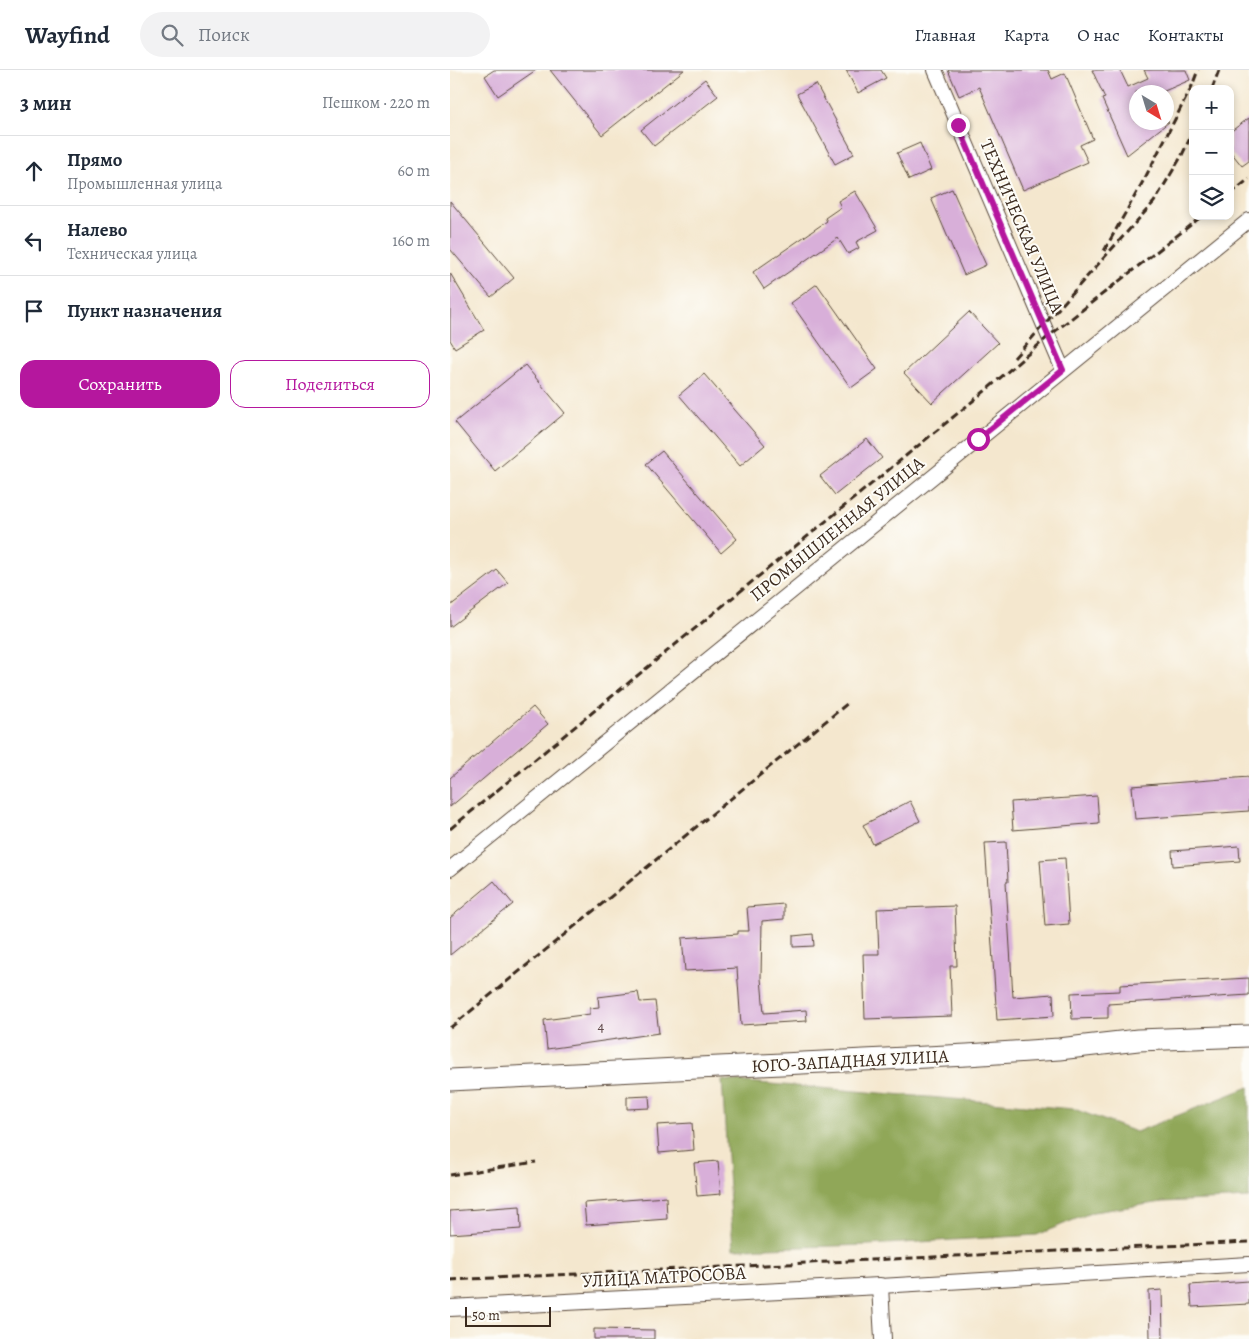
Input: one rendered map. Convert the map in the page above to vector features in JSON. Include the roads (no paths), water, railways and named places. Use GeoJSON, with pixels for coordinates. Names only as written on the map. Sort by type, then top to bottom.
{"type":"FeatureCollection","features":[{"type":"Feature","properties":{"kind":"main road","name":"ЮГО-ЗАПАДНАЯ УЛИЦА"},"geometry":{"type":"LineString","coordinates":[[450,1080],[967,1055],[1138,1040],[1249,1036]]}},
{"type":"Feature","properties":{"kind":"street","name":"ТЕХНИЧЕСКАЯ УЛИЦА"},"geometry":{"type":"LineString","coordinates":[[934,70],[1063,370]]}},
{"type":"Feature","properties":{"kind":"street","name":"ПРОМЫШЛЕННАЯ УЛИЦА"},"geometry":{"type":"LineString","coordinates":[[450,869],[1249,220]]}},
{"type":"Feature","properties":{"kind":"street"},"geometry":{"type":"LineString","coordinates":[[883,1339],[880,1286],[1249,1264]]}},
{"type":"Feature","properties":{"kind":"street","name":"УЛИЦА МАТРОСОВА"},"geometry":{"type":"LineString","coordinates":[[450,1308],[880,1286]]}},
{"type":"Feature","properties":{"kind":"railway"},"geometry":{"type":"LineString","coordinates":[[1104,251],[1146,176],[1192,86],[1198,70]]}},
{"type":"Feature","properties":{"kind":"railway"},"geometry":{"type":"LineString","coordinates":[[1213,85],[1219,70]]}},
{"type":"Feature","properties":{"kind":"railway"},"geometry":{"type":"LineString","coordinates":[[1014,358],[1154,202],[1189,140]]}},
{"type":"Feature","properties":{"kind":"railway"},"geometry":{"type":"LineString","coordinates":[[1234,191],[1249,179]]}},
{"type":"Feature","properties":{"kind":"railway"},"geometry":{"type":"LineString","coordinates":[[450,829],[985,391],[1049,336],[1197,220]]}},
{"type":"Feature","properties":{"kind":"railway"},"geometry":{"type":"LineString","coordinates":[[450,1028],[848,703]]}},
{"type":"Feature","properties":{"kind":"railway"},"geometry":{"type":"LineString","coordinates":[[450,1175],[536,1162]]}},
{"type":"Feature","properties":{"kind":"railway"},"geometry":{"type":"LineString","coordinates":[[450,1280],[1249,1242]]}}]}
